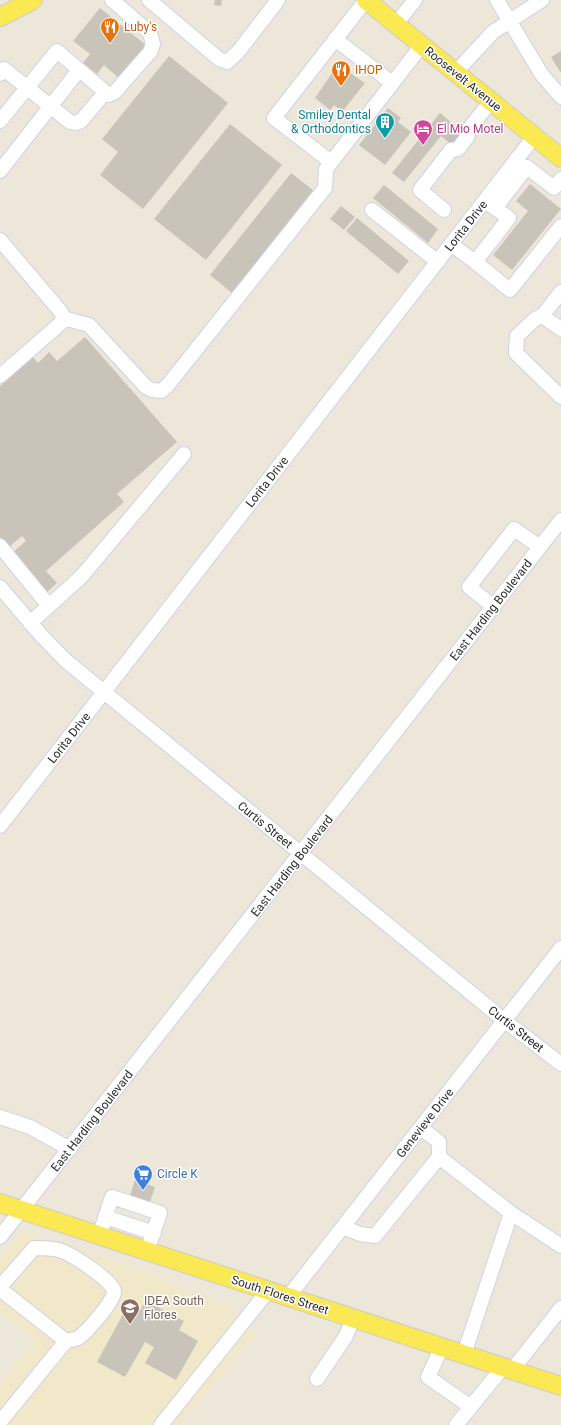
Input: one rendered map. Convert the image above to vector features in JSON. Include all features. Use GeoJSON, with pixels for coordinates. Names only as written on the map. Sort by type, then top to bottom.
{"type":"FeatureCollection","features":[{"type":"Feature","properties":{"kind":"main road"},"geometry":{"type":"LineString","coordinates":[[1,13],[32,0]]}},
{"type":"Feature","properties":{"kind":"main road","name":"Roosevelt Avenue"},"geometry":{"type":"LineString","coordinates":[[366,0],[561,158]]}},
{"type":"Feature","properties":{"kind":"main road","name":"South Flores Street"},"geometry":{"type":"LineString","coordinates":[[0,1203],[561,1386]]}},
{"type":"Feature","properties":{"kind":"street"},"geometry":{"type":"LineString","coordinates":[[1,70],[28,88],[70,122],[75,123],[81,121],[102,96],[114,93],[120,87],[150,52],[153,44],[150,33],[112,0]]}},
{"type":"Feature","properties":{"kind":"street"},"geometry":{"type":"LineString","coordinates":[[149,0],[219,59],[227,62],[238,52],[278,0]]}},
{"type":"Feature","properties":{"kind":"street"},"geometry":{"type":"LineString","coordinates":[[331,162],[274,118],[366,0]]}},
{"type":"Feature","properties":{"kind":"street"},"geometry":{"type":"LineString","coordinates":[[396,24],[415,0]]}},
{"type":"Feature","properties":{"kind":"street"},"geometry":{"type":"LineString","coordinates":[[497,0],[542,75],[561,97]]}},
{"type":"Feature","properties":{"kind":"street"},"geometry":{"type":"LineString","coordinates":[[456,73],[493,32],[542,0]]}},
{"type":"Feature","properties":{"kind":"street"},"geometry":{"type":"LineString","coordinates":[[335,39],[392,83]]}},
{"type":"Feature","properties":{"kind":"street"},"geometry":{"type":"LineString","coordinates":[[63,318],[89,325],[146,387],[152,390],[161,391],[167,386],[325,188],[326,169],[422,45]]}},
{"type":"Feature","properties":{"kind":"street"},"geometry":{"type":"LineString","coordinates":[[0,121],[57,51],[109,94]]}},
{"type":"Feature","properties":{"kind":"street"},"geometry":{"type":"LineString","coordinates":[[0,171],[79,70]]}},
{"type":"Feature","properties":{"kind":"street"},"geometry":{"type":"LineString","coordinates":[[444,210],[420,190],[451,147],[458,149],[468,136],[465,131],[491,101]]}},
{"type":"Feature","properties":{"kind":"street","name":"Lorita Drive"},"geometry":{"type":"LineString","coordinates":[[0,826],[451,244],[490,204],[534,137]]}},
{"type":"Feature","properties":{"kind":"street"},"geometry":{"type":"LineString","coordinates":[[475,262],[509,218],[490,204],[528,167],[559,187]]}},
{"type":"Feature","properties":{"kind":"street"},"geometry":{"type":"LineString","coordinates":[[372,210],[438,262]]}},
{"type":"Feature","properties":{"kind":"street"},"geometry":{"type":"LineString","coordinates":[[451,244],[510,290],[561,226]]}},
{"type":"Feature","properties":{"kind":"street"},"geometry":{"type":"LineString","coordinates":[[0,240],[61,312],[63,318],[61,323],[0,376]]}},
{"type":"Feature","properties":{"kind":"street"},"geometry":{"type":"LineString","coordinates":[[561,292],[542,316],[535,319],[517,336],[516,353],[561,397]]}},
{"type":"Feature","properties":{"kind":"street"},"geometry":{"type":"LineString","coordinates":[[542,316],[561,329]]}},
{"type":"Feature","properties":{"kind":"street"},"geometry":{"type":"LineString","coordinates":[[30,623],[81,576],[184,454]]}},
{"type":"Feature","properties":{"kind":"street","name":"East Harding Boulevard"},"geometry":{"type":"LineString","coordinates":[[0,1237],[301,855],[561,520]]}},
{"type":"Feature","properties":{"kind":"street"},"geometry":{"type":"LineString","coordinates":[[494,607],[469,587],[500,546],[514,529],[540,547]]}},
{"type":"Feature","properties":{"kind":"street"},"geometry":{"type":"LineString","coordinates":[[0,546],[49,606]]}},
{"type":"Feature","properties":{"kind":"street","name":"Curtis Street"},"geometry":{"type":"LineString","coordinates":[[0,588],[65,660],[301,855],[561,1064]]}},
{"type":"Feature","properties":{"kind":"street","name":"Genevieve Drive"},"geometry":{"type":"LineString","coordinates":[[288,1297],[561,948]]}},
{"type":"Feature","properties":{"kind":"street"},"geometry":{"type":"LineString","coordinates":[[0,1117],[30,1127],[70,1149]]}},
{"type":"Feature","properties":{"kind":"street"},"geometry":{"type":"LineString","coordinates":[[343,1227],[360,1234],[375,1236],[439,1157],[439,1142],[421,1128]]}},
{"type":"Feature","properties":{"kind":"street"},"geometry":{"type":"LineString","coordinates":[[439,1157],[511,1212],[561,1246]]}},
{"type":"Feature","properties":{"kind":"street"},"geometry":{"type":"LineString","coordinates":[[99,1236],[112,1197],[160,1213],[147,1251]]}},
{"type":"Feature","properties":{"kind":"street"},"geometry":{"type":"LineString","coordinates":[[464,1354],[511,1212]]}},
{"type":"Feature","properties":{"kind":"street"},"geometry":{"type":"LineString","coordinates":[[105,1217],[154,1233]]}},
{"type":"Feature","properties":{"kind":"street"},"geometry":{"type":"LineString","coordinates":[[0,1422],[66,1341],[78,1338],[112,1299],[115,1292],[114,1288],[78,1258],[59,1250],[34,1248],[0,1288],[66,1341]]}},
{"type":"Feature","properties":{"kind":"street"},"geometry":{"type":"LineString","coordinates":[[161,1425],[268,1291]]}},
{"type":"Feature","properties":{"kind":"street"},"geometry":{"type":"LineString","coordinates":[[456,1425],[471,1406],[508,1368],[561,1308]]}},
{"type":"Feature","properties":{"kind":"street"},"geometry":{"type":"LineString","coordinates":[[317,1379],[346,1336],[353,1318]]}},
{"type":"Feature","properties":{"kind":"street"},"geometry":{"type":"LineString","coordinates":[[442,1347],[428,1377],[471,1406]]}},
{"type":"Feature","properties":{"kind":"shaded area","name":"IDEA South Flores"},"geometry":{"type":"Polygon","coordinates":[[[22,1231],[147,1272],[185,1290],[232,1304],[234,1317],[256,1333],[181,1425],[0,1425],[0,1384],[35,1340],[0,1313],[0,1257],[22,1231]]]}},
{"type":"Feature","properties":{"kind":"building"},"geometry":{"type":"Polygon","coordinates":[[[215,0],[222,0],[221,6],[214,5],[215,0]]]}},
{"type":"Feature","properties":{"kind":"building","name":"Luby's"},"geometry":{"type":"Polygon","coordinates":[[[100,8],[147,46],[120,79],[104,65],[97,74],[83,63],[90,54],[73,41],[100,8]]]}},
{"type":"Feature","properties":{"kind":"building"},"geometry":{"type":"Polygon","coordinates":[[[561,51],[561,73],[551,57],[561,51]]]}},
{"type":"Feature","properties":{"kind":"building"},"geometry":{"type":"Polygon","coordinates":[[[169,56],[228,103],[143,209],[100,175],[118,152],[102,139],[169,56]]]}},
{"type":"Feature","properties":{"kind":"building","name":"IHOP"},"geometry":{"type":"Polygon","coordinates":[[[340,66],[365,83],[342,112],[334,105],[330,110],[315,98],[332,73],[334,74],[340,66]]]}},
{"type":"Feature","properties":{"kind":"building","name":"Smiley Dental & Orthodontics"},"geometry":{"type":"Polygon","coordinates":[[[388,108],[401,118],[398,122],[411,132],[385,165],[359,145],[388,108]]]}},
{"type":"Feature","properties":{"kind":"building","name":"El Mio Motel"},"geometry":{"type":"Polygon","coordinates":[[[440,113],[466,135],[456,148],[441,136],[404,182],[392,173],[440,113]]]}},
{"type":"Feature","properties":{"kind":"building"},"geometry":{"type":"Polygon","coordinates":[[[230,124],[282,165],[206,260],[154,219],[230,124]]]}},
{"type":"Feature","properties":{"kind":"building"},"geometry":{"type":"Polygon","coordinates":[[[291,173],[313,190],[232,293],[210,275],[291,173]]]}},
{"type":"Feature","properties":{"kind":"building"},"geometry":{"type":"Polygon","coordinates":[[[530,184],[561,209],[512,270],[493,255],[528,211],[516,201],[530,184]]]}},
{"type":"Feature","properties":{"kind":"building"},"geometry":{"type":"Polygon","coordinates":[[[384,185],[438,229],[428,243],[373,198],[384,185]]]}},
{"type":"Feature","properties":{"kind":"building"},"geometry":{"type":"Polygon","coordinates":[[[341,206],[355,217],[344,230],[330,219],[341,206]]]}},
{"type":"Feature","properties":{"kind":"building"},"geometry":{"type":"Polygon","coordinates":[[[357,218],[409,261],[398,274],[346,231],[357,218]]]}},
{"type":"Feature","properties":{"kind":"building"},"geometry":{"type":"Polygon","coordinates":[[[85,337],[177,442],[117,494],[124,502],[46,571],[57,583],[47,592],[12,553],[26,541],[22,536],[9,547],[0,537],[0,386],[33,357],[38,363],[49,352],[57,361],[85,337]]]}},
{"type":"Feature","properties":{"kind":"building","name":"Circle K"},"geometry":{"type":"Polygon","coordinates":[[[135,1180],[155,1187],[149,1205],[129,1199],[135,1180]]]}},
{"type":"Feature","properties":{"kind":"building"},"geometry":{"type":"Polygon","coordinates":[[[129,1303],[141,1310],[144,1303],[151,1307],[152,1304],[184,1321],[179,1330],[198,1341],[176,1380],[145,1363],[154,1347],[145,1342],[125,1377],[97,1362],[129,1303]]]}},
{"type":"Feature","properties":{"kind":"tunnel"},"geometry":{"type":"LineString","coordinates":[[451,144],[462,131]]}},
{"type":"Feature","properties":{"kind":"place","name":"Luby's"},"geometry":{"type":"Point","coordinates":[110,44]}},
{"type":"Feature","properties":{"kind":"place","name":"IHOP"},"geometry":{"type":"Point","coordinates":[341,87]}},
{"type":"Feature","properties":{"kind":"place","name":"Smiley Dental & Orthodontics"},"geometry":{"type":"Point","coordinates":[385,139]}},
{"type":"Feature","properties":{"kind":"place","name":"El Mio Motel"},"geometry":{"type":"Point","coordinates":[423,146]}},
{"type":"Feature","properties":{"kind":"place","name":"Circle K"},"geometry":{"type":"Point","coordinates":[143,1191]}},
{"type":"Feature","properties":{"kind":"place","name":"IDEA South Flores"},"geometry":{"type":"Point","coordinates":[130,1325]}}]}
